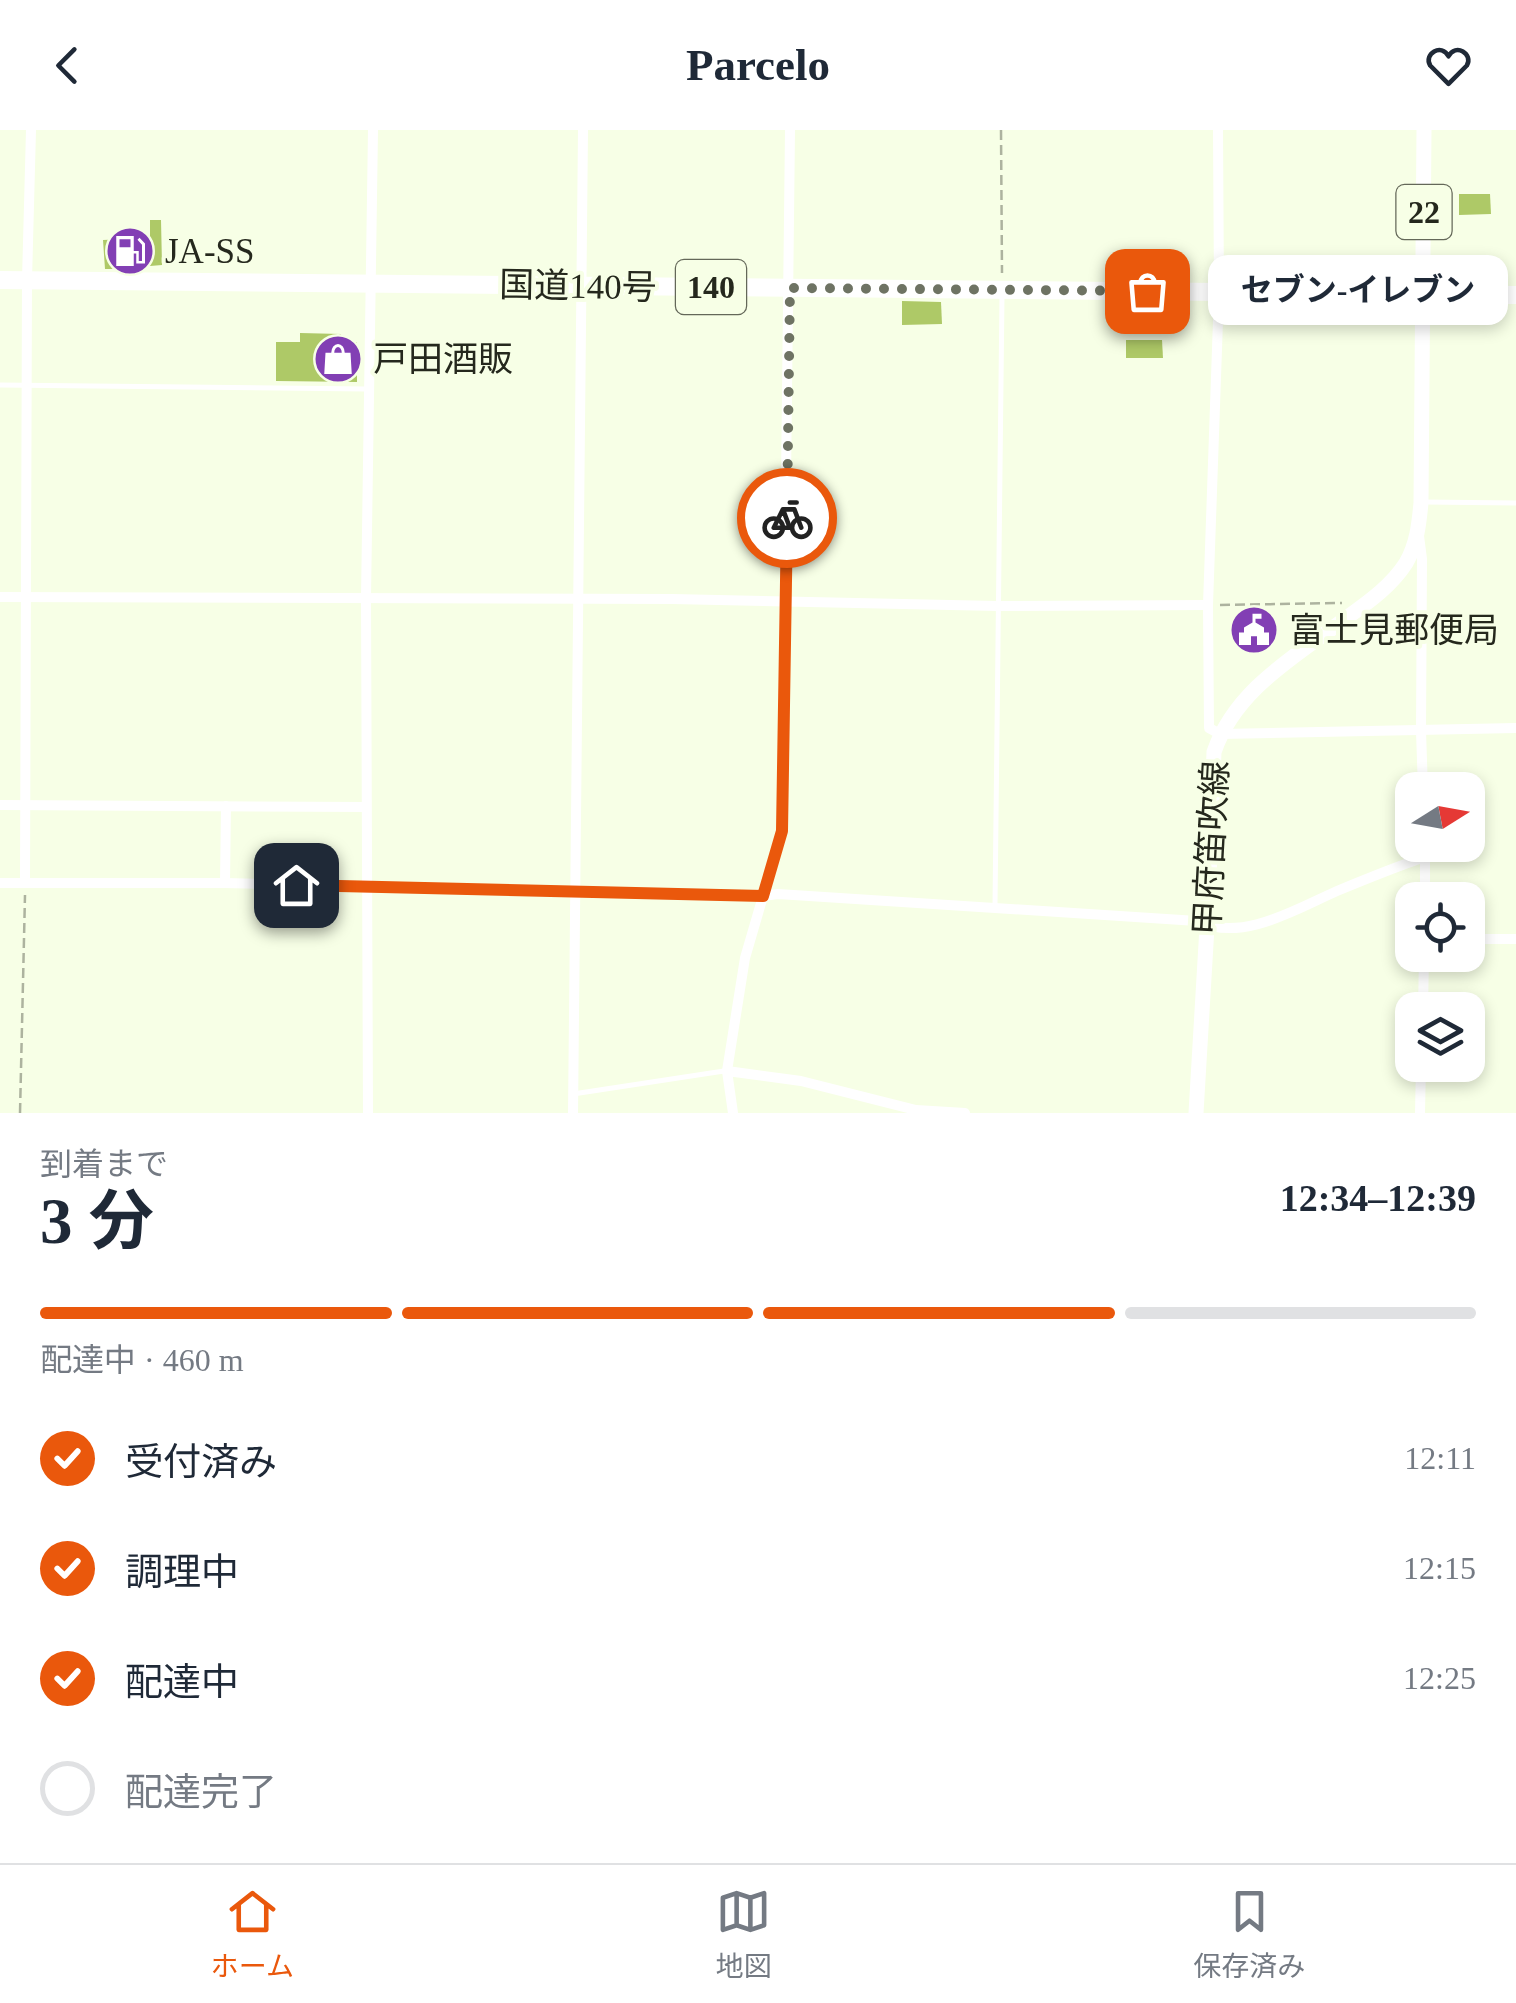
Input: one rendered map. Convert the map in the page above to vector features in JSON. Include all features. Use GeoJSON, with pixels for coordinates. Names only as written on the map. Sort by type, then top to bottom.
{"type":"FeatureCollection","features":[{"type":"Feature","properties":{"kind":"highway","name":"国道140号"},"geometry":{"type":"LineString","coordinates":[[0,280],[1516,294]]}},
{"type":"Feature","properties":{"kind":"main road","name":"甲府笛吹線"},"geometry":{"type":"LineString","coordinates":[[1196,1113],[1214,752],[1220,734],[1240,702],[1264,680],[1390,584],[1406,561],[1418,532],[1424,130]]}},
{"type":"Feature","properties":{"kind":"street"},"geometry":{"type":"LineString","coordinates":[[25,883],[31,130]]}},
{"type":"Feature","properties":{"kind":"street"},"geometry":{"type":"LineString","coordinates":[[368,1113],[366,598],[372,130]]}},
{"type":"Feature","properties":{"kind":"street"},"geometry":{"type":"LineString","coordinates":[[573,1113],[583,130]]}},
{"type":"Feature","properties":{"kind":"street"},"geometry":{"type":"LineString","coordinates":[[733,1113],[728,1071],[744,958],[782,831],[790,130]]}},
{"type":"Feature","properties":{"kind":"street"},"geometry":{"type":"LineString","coordinates":[[1218,130],[1219,292],[1208,605],[1209,728],[1220,734],[1516,728]]}},
{"type":"Feature","properties":{"kind":"street"},"geometry":{"type":"LineString","coordinates":[[1418,532],[1422,559],[1421,772]]}},
{"type":"Feature","properties":{"kind":"street"},"geometry":{"type":"LineString","coordinates":[[0,597],[1208,605]]}},
{"type":"Feature","properties":{"kind":"street"},"geometry":{"type":"LineString","coordinates":[[0,805],[366,807]]}},
{"type":"Feature","properties":{"kind":"street"},"geometry":{"type":"LineString","coordinates":[[225,883],[226,806]]}},
{"type":"Feature","properties":{"kind":"street"},"geometry":{"type":"LineString","coordinates":[[0,882],[778,894],[1197,921],[1225,929],[1288,915],[1401,862]]}},
{"type":"Feature","properties":{"kind":"street"},"geometry":{"type":"LineString","coordinates":[[1485,939],[1516,939]]}},
{"type":"Feature","properties":{"kind":"street"},"geometry":{"type":"LineString","coordinates":[[728,1071],[802,1082],[916,1110],[965,1113]]}},
{"type":"Feature","properties":{"kind":"street"},"geometry":{"type":"LineString","coordinates":[[1420,1113],[1421,1082]]}},
{"type":"Feature","properties":{"kind":"lane"},"geometry":{"type":"LineString","coordinates":[[995,908],[1002,289]]}},
{"type":"Feature","properties":{"kind":"lane"},"geometry":{"type":"LineString","coordinates":[[0,385],[370,389]]}},
{"type":"Feature","properties":{"kind":"lane"},"geometry":{"type":"LineString","coordinates":[[1421,502],[1516,502]]}},
{"type":"Feature","properties":{"kind":"lane"},"geometry":{"type":"LineString","coordinates":[[574,1094],[728,1071]]}},
{"type":"Feature","properties":{"kind":"path"},"geometry":{"type":"LineString","coordinates":[[1001,130],[1002,289]]}},
{"type":"Feature","properties":{"kind":"path"},"geometry":{"type":"LineString","coordinates":[[1208,605],[1368,602]]}},
{"type":"Feature","properties":{"kind":"path"},"geometry":{"type":"LineString","coordinates":[[20,1113],[25,883]]}},
{"type":"Feature","properties":{"kind":"building"},"geometry":{"type":"Polygon","coordinates":[[[1459,194],[1490,194],[1491,214],[1459,215],[1459,194]]]}},
{"type":"Feature","properties":{"kind":"building"},"geometry":{"type":"Polygon","coordinates":[[[150,220],[161,220],[162,265],[131,262],[132,269],[105,269],[103,240],[150,238],[150,220]]]}},
{"type":"Feature","properties":{"kind":"building"},"geometry":{"type":"Polygon","coordinates":[[[902,301],[941,302],[942,324],[902,325],[902,301]]]}},
{"type":"Feature","properties":{"kind":"building"},"geometry":{"type":"Polygon","coordinates":[[[300,333],[341,334],[342,343],[357,342],[357,382],[276,381],[276,342],[300,342],[300,333]]]}},
{"type":"Feature","properties":{"kind":"building"},"geometry":{"type":"Polygon","coordinates":[[[1126,340],[1162,340],[1163,358],[1126,358],[1126,340]]]}},
{"type":"Feature","properties":{"kind":"way so far"},"geometry":{"type":"LineString","coordinates":[[787,518],[790,288],[1147,291]]}},
{"type":"Feature","properties":{"kind":"place","name":"JA-SS"},"geometry":{"type":"Point","coordinates":[130,251]}},
{"type":"Feature","properties":{"kind":"place","name":"セブン-イレブン"},"geometry":{"type":"Point","coordinates":[1147,291]}},
{"type":"Feature","properties":{"kind":"place","name":"戸田酒販"},"geometry":{"type":"Point","coordinates":[338,359]}},
{"type":"Feature","properties":{"kind":"place","name":"富士見郵便局"},"geometry":{"type":"Point","coordinates":[1254,630]}},
{"type":"Feature","properties":{"kind":"route"},"geometry":{"type":"LineString","coordinates":[[296,885],[763,896],[782,831],[787,518]]}}]}
